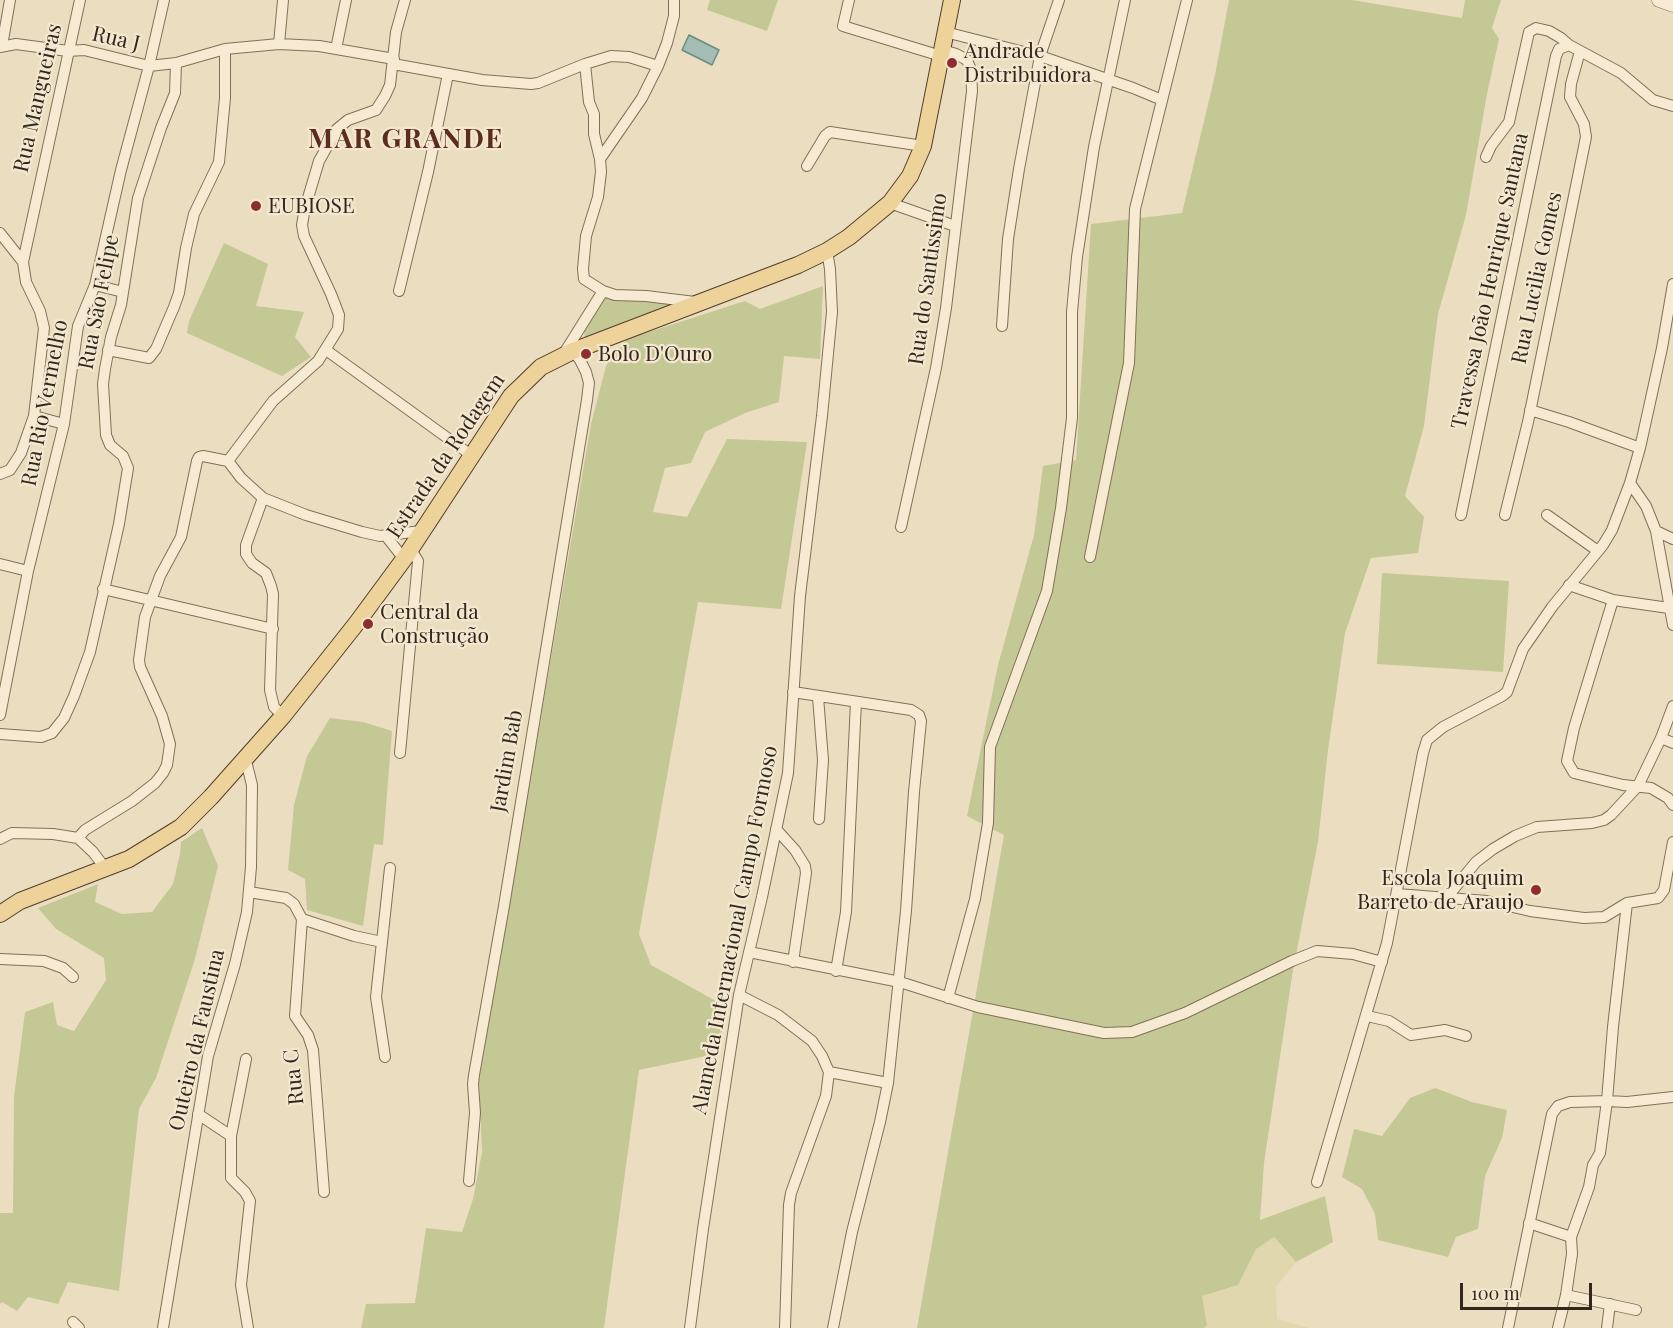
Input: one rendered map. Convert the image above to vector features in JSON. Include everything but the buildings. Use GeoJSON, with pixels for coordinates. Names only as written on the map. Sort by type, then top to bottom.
{"type":"FeatureCollection","features":[{"type":"Feature","properties":{"kind":"main road","name":"Estrada da Rodagem"},"geometry":{"type":"LineString","coordinates":[[0,914],[20,901],[129,859],[181,827],[246,760],[356,624],[407,553],[511,396],[527,378],[567,353],[798,265],[849,237],[890,203],[910,176],[923,146],[952,0]]}},
{"type":"Feature","properties":{"kind":"street","name":"Rua J"},"geometry":{"type":"LineString","coordinates":[[10,0],[1,47],[16,44],[68,51],[84,50],[149,66]]}},
{"type":"Feature","properties":{"kind":"street","name":"Rua Mangueiras"},"geometry":{"type":"LineString","coordinates":[[0,474],[10,470],[21,453],[34,416],[44,328],[40,311],[26,282],[23,262],[80,0]]}},
{"type":"Feature","properties":{"kind":"street","name":"Rua Rio Vermelho"},"geometry":{"type":"LineString","coordinates":[[0,715],[28,571],[64,424],[78,326],[95,285],[164,0]]}},
{"type":"Feature","properties":{"kind":"street"},"geometry":{"type":"LineString","coordinates":[[279,44],[283,0]]}},
{"type":"Feature","properties":{"kind":"street"},"geometry":{"type":"LineString","coordinates":[[336,49],[346,0]]}},
{"type":"Feature","properties":{"kind":"street"},"geometry":{"type":"LineString","coordinates":[[228,461],[273,401],[318,361],[338,329],[339,315],[303,236],[304,208],[319,161],[329,141],[343,124],[376,110],[390,85],[396,32],[405,0]]}},
{"type":"Feature","properties":{"kind":"street"},"geometry":{"type":"LineString","coordinates":[[600,159],[642,98],[658,66],[668,43],[674,16],[674,0]]}},
{"type":"Feature","properties":{"kind":"street","name":"Rua do Santissimo"},"geometry":{"type":"LineString","coordinates":[[849,0],[843,26],[963,57],[971,70],[972,91],[946,308],[936,368],[901,527]]}},
{"type":"Feature","properties":{"kind":"street"},"geometry":{"type":"LineString","coordinates":[[1002,326],[1008,239],[1021,159],[1040,56],[1059,0]]}},
{"type":"Feature","properties":{"kind":"street"},"geometry":{"type":"LineString","coordinates":[[948,998],[975,899],[988,823],[990,747],[1047,591],[1072,418],[1072,312],[1086,188],[1125,0]]}},
{"type":"Feature","properties":{"kind":"street"},"geometry":{"type":"LineString","coordinates":[[1090,557],[1129,363],[1135,209],[1187,0]]}},
{"type":"Feature","properties":{"kind":"street"},"geometry":{"type":"LineString","coordinates":[[1659,0],[1673,5]]}},
{"type":"Feature","properties":{"kind":"street"},"geometry":{"type":"LineString","coordinates":[[1486,157],[1509,122],[1529,32],[1536,28],[1549,31],[1621,74],[1653,100],[1673,106]]}},
{"type":"Feature","properties":{"kind":"street"},"geometry":{"type":"LineString","coordinates":[[945,32],[1040,56],[1162,100]]}},
{"type":"Feature","properties":{"kind":"street"},"geometry":{"type":"LineString","coordinates":[[149,66],[176,63],[225,49],[279,44],[336,49],[448,74],[482,80],[531,84],[585,64],[618,55],[658,66]]}},
{"type":"Feature","properties":{"kind":"street","name":"Travessa João Henrique Santana"},"geometry":{"type":"LineString","coordinates":[[1461,515],[1556,56],[1559,49],[1569,45]]}},
{"type":"Feature","properties":{"kind":"street"},"geometry":{"type":"LineString","coordinates":[[108,350],[149,358],[156,349],[174,307],[179,293],[194,214],[219,162],[225,98],[225,49]]}},
{"type":"Feature","properties":{"kind":"street","name":"Rua Lucilia Gomes"},"geometry":{"type":"LineString","coordinates":[[1505,515],[1530,410],[1586,137],[1584,124],[1570,97],[1580,51]]}},
{"type":"Feature","properties":{"kind":"street","name":"Rua São Felipe"},"geometry":{"type":"LineString","coordinates":[[0,734],[48,736],[64,718],[90,652],[119,524],[128,468],[125,459],[110,445],[106,435],[103,384],[108,350],[123,292],[138,198],[175,93],[176,63]]}},
{"type":"Feature","properties":{"kind":"street"},"geometry":{"type":"LineString","coordinates":[[585,64],[588,97],[594,114],[594,134],[600,159],[600,185],[588,228],[584,279],[603,291],[615,295],[646,296],[701,303]]}},
{"type":"Feature","properties":{"kind":"street"},"geometry":{"type":"LineString","coordinates":[[399,291],[428,172],[448,74]]}},
{"type":"Feature","properties":{"kind":"street"},"geometry":{"type":"LineString","coordinates":[[807,166],[825,136],[832,131],[923,146]]}},
{"type":"Feature","properties":{"kind":"street"},"geometry":{"type":"LineString","coordinates":[[890,203],[955,226]]}},
{"type":"Feature","properties":{"kind":"street"},"geometry":{"type":"LineString","coordinates":[[0,233],[23,262]]}},
{"type":"Feature","properties":{"kind":"street","name":"Alameda Internacional Campo Formoso"},"geometry":{"type":"LineString","coordinates":[[690,1328],[739,995],[788,773],[805,539],[822,416],[832,312],[827,251]]}},
{"type":"Feature","properties":{"kind":"street"},"geometry":{"type":"LineString","coordinates":[[1317,1182],[1382,962],[1423,753],[1428,740],[1443,727],[1507,692],[1523,649],[1612,530],[1630,483],[1640,448],[1662,348],[1673,284]]}},
{"type":"Feature","properties":{"kind":"street"},"geometry":{"type":"LineString","coordinates":[[95,285],[123,292]]}},
{"type":"Feature","properties":{"kind":"street"},"geometry":{"type":"LineString","coordinates":[[567,353],[603,291]]}},
{"type":"Feature","properties":{"kind":"street"},"geometry":{"type":"LineString","coordinates":[[326,350],[471,455]]}},
{"type":"Feature","properties":{"kind":"street","name":"Jardim Bab"},"geometry":{"type":"LineString","coordinates":[[469,1182],[475,1113],[474,1075],[587,400],[589,382],[586,372],[580,360],[567,353]]}},
{"type":"Feature","properties":{"kind":"street"},"geometry":{"type":"LineString","coordinates":[[1530,410],[1640,448]]}},
{"type":"Feature","properties":{"kind":"street"},"geometry":{"type":"LineString","coordinates":[[34,416],[64,424]]}},
{"type":"Feature","properties":{"kind":"street"},"geometry":{"type":"LineString","coordinates":[[78,838],[85,830],[132,801],[154,783],[167,765],[170,744],[162,716],[142,674],[139,660],[145,617],[165,564],[179,542],[197,461],[203,456],[228,461],[241,478],[263,498],[341,526],[386,536],[421,531]]}},
{"type":"Feature","properties":{"kind":"street"},"geometry":{"type":"LineString","coordinates":[[1630,483],[1646,506],[1656,531],[1668,608],[1673,622]]}},
{"type":"Feature","properties":{"kind":"street"},"geometry":{"type":"LineString","coordinates":[[263,498],[246,545],[246,554],[252,564],[269,578],[273,594],[270,690],[274,707],[283,716]]}},
{"type":"Feature","properties":{"kind":"street"},"geometry":{"type":"LineString","coordinates":[[1547,515],[1598,551]]}},
{"type":"Feature","properties":{"kind":"street"},"geometry":{"type":"LineString","coordinates":[[1656,531],[1673,539]]}},
{"type":"Feature","properties":{"kind":"street"},"geometry":{"type":"LineString","coordinates":[[386,536],[418,561],[400,753]]}},
{"type":"Feature","properties":{"kind":"street"},"geometry":{"type":"LineString","coordinates":[[0,564],[28,571]]}},
{"type":"Feature","properties":{"kind":"street"},"geometry":{"type":"LineString","coordinates":[[1569,585],[1613,600],[1668,608]]}},
{"type":"Feature","properties":{"kind":"street"},"geometry":{"type":"LineString","coordinates":[[103,589],[273,629]]}},
{"type":"Feature","properties":{"kind":"street"},"geometry":{"type":"LineString","coordinates":[[1613,600],[1574,728],[1567,761],[1574,773],[1623,785],[1651,788],[1662,794],[1673,805]]}},
{"type":"Feature","properties":{"kind":"street"},"geometry":{"type":"LineString","coordinates":[[793,692],[911,710],[919,715],[921,721],[900,982],[888,1083],[852,1232],[833,1328]]}},
{"type":"Feature","properties":{"kind":"street"},"geometry":{"type":"LineString","coordinates":[[818,697],[824,760],[819,819]]}},
{"type":"Feature","properties":{"kind":"street"},"geometry":{"type":"LineString","coordinates":[[836,971],[846,903],[856,702]]}},
{"type":"Feature","properties":{"kind":"street"},"geometry":{"type":"LineString","coordinates":[[1448,897],[1476,862],[1515,836],[1537,826],[1584,824],[1604,820],[1611,815],[1638,786],[1661,738],[1673,706]]}},
{"type":"Feature","properties":{"kind":"street"},"geometry":{"type":"LineString","coordinates":[[1661,738],[1673,743]]}},
{"type":"Feature","properties":{"kind":"street","name":"Outeiro da Faustina"},"geometry":{"type":"LineString","coordinates":[[163,1328],[208,1056],[239,948],[249,892],[252,785],[246,760]]}},
{"type":"Feature","properties":{"kind":"street"},"geometry":{"type":"LineString","coordinates":[[776,829],[806,866],[793,962]]}},
{"type":"Feature","properties":{"kind":"street"},"geometry":{"type":"LineString","coordinates":[[0,839],[12,833],[53,834],[78,838],[105,868]]}},
{"type":"Feature","properties":{"kind":"street"},"geometry":{"type":"LineString","coordinates":[[1397,894],[1487,901],[1530,911],[1591,919],[1604,917],[1627,903],[1658,898],[1664,890],[1673,842]]}},
{"type":"Feature","properties":{"kind":"street"},"geometry":{"type":"LineString","coordinates":[[385,1057],[376,997],[390,868]]}},
{"type":"Feature","properties":{"kind":"street"},"geometry":{"type":"LineString","coordinates":[[249,892],[286,898],[294,904],[302,919],[354,936],[382,942]]}},
{"type":"Feature","properties":{"kind":"street"},"geometry":{"type":"LineString","coordinates":[[1558,1328],[1572,1254],[1571,1237],[1589,1187],[1593,1165],[1600,1153],[1627,903]]}},
{"type":"Feature","properties":{"kind":"street","name":"Rua C"},"geometry":{"type":"LineString","coordinates":[[302,919],[295,1016],[308,1035],[313,1050],[324,1192]]}},
{"type":"Feature","properties":{"kind":"street"},"geometry":{"type":"LineString","coordinates":[[749,952],[900,982],[978,1007],[1037,1018],[1088,1031],[1118,1033],[1152,1026],[1185,1014],[1317,951],[1353,954],[1382,962]]}},
{"type":"Feature","properties":{"kind":"street"},"geometry":{"type":"LineString","coordinates":[[0,959],[44,961],[63,968],[73,976]]}},
{"type":"Feature","properties":{"kind":"street"},"geometry":{"type":"LineString","coordinates":[[739,995],[778,1015],[813,1041],[829,1072],[824,1102],[790,1198],[787,1219],[784,1328]]}},
{"type":"Feature","properties":{"kind":"street"},"geometry":{"type":"LineString","coordinates":[[1367,1016],[1389,1021],[1411,1035],[1445,1030],[1466,1036]]}},
{"type":"Feature","properties":{"kind":"street"},"geometry":{"type":"LineString","coordinates":[[246,1059],[231,1136],[231,1178],[245,1192],[250,1201],[241,1285],[248,1328]]}},
{"type":"Feature","properties":{"kind":"street"},"geometry":{"type":"LineString","coordinates":[[829,1072],[888,1083]]}},
{"type":"Feature","properties":{"kind":"street"},"geometry":{"type":"LineString","coordinates":[[1508,1328],[1548,1126],[1555,1109],[1570,1102],[1627,1102],[1673,1097]]}},
{"type":"Feature","properties":{"kind":"street"},"geometry":{"type":"LineString","coordinates":[[198,1114],[231,1136]]}},
{"type":"Feature","properties":{"kind":"street"},"geometry":{"type":"LineString","coordinates":[[1529,1223],[1571,1237]]}},
{"type":"Feature","properties":{"kind":"street"},"geometry":{"type":"LineString","coordinates":[[1566,1295],[1636,1310]]}},
{"type":"Feature","properties":{"kind":"street"},"geometry":{"type":"LineString","coordinates":[[1607,1328],[1610,1304]]}},
{"type":"Feature","properties":{"kind":"shaded area"},"geometry":{"type":"Polygon","coordinates":[[[1273,1237],[1296,1262],[1276,1287],[1277,1319],[1310,1328],[1204,1328],[1207,1325],[1202,1296],[1238,1285],[1255,1249],[1273,1237]]]}},
{"type":"Feature","properties":{"kind":"green space"},"geometry":{"type":"Polygon","coordinates":[[[710,0],[778,0],[767,31],[707,10],[710,0]]]}},
{"type":"Feature","properties":{"kind":"green space"},"geometry":{"type":"Polygon","coordinates":[[[1229,0],[1352,0],[1462,18],[1465,0],[1501,0],[1492,28],[1499,39],[1466,215],[1438,314],[1424,426],[1405,496],[1424,517],[1418,553],[1371,558],[1345,633],[1328,750],[1318,842],[1293,970],[1264,1163],[1260,1220],[1325,1196],[1333,1242],[1296,1262],[1274,1237],[1256,1249],[1238,1285],[1202,1296],[1207,1325],[1204,1328],[917,1328],[1004,835],[967,816],[998,665],[1034,535],[1043,466],[1076,460],[1091,224],[1182,213],[1215,75],[1229,0]]]}},
{"type":"Feature","properties":{"kind":"green space"},"geometry":{"type":"Polygon","coordinates":[[[224,243],[268,264],[256,306],[304,312],[295,337],[311,357],[282,376],[187,333],[189,321],[224,243]]]}},
{"type":"Feature","properties":{"kind":"green space"},"geometry":{"type":"Polygon","coordinates":[[[823,286],[820,359],[784,356],[779,402],[745,413],[705,432],[691,463],[665,468],[653,512],[687,517],[727,439],[807,442],[781,609],[698,602],[639,934],[651,965],[725,1006],[720,1053],[639,1070],[604,1328],[361,1328],[366,1304],[415,1303],[426,1228],[462,1232],[473,1199],[482,1152],[479,1080],[591,424],[606,366],[627,339],[745,301],[760,309],[823,286]]]}},
{"type":"Feature","properties":{"kind":"green space"},"geometry":{"type":"Polygon","coordinates":[[[601,297],[674,302],[674,308],[585,340],[584,330],[601,297]]]}},
{"type":"Feature","properties":{"kind":"green space"},"geometry":{"type":"Polygon","coordinates":[[[1382,573],[1509,581],[1503,672],[1377,664],[1382,573]]]}},
{"type":"Feature","properties":{"kind":"green space"},"geometry":{"type":"Polygon","coordinates":[[[330,718],[363,722],[392,731],[383,845],[374,844],[363,926],[307,910],[305,879],[288,870],[294,805],[307,756],[330,718]]]}},
{"type":"Feature","properties":{"kind":"green space"},"geometry":{"type":"Polygon","coordinates":[[[202,828],[218,866],[195,959],[156,1078],[139,1109],[119,1291],[68,1282],[58,1304],[28,1297],[17,1311],[2,1302],[0,1304],[0,1213],[13,1213],[14,1097],[25,1012],[53,1002],[57,1025],[74,1031],[106,980],[104,958],[56,929],[38,908],[98,884],[95,902],[122,914],[152,912],[173,884],[181,842],[202,828]]]}},
{"type":"Feature","properties":{"kind":"green space"},"geometry":{"type":"Polygon","coordinates":[[[1435,1088],[1472,1102],[1507,1110],[1502,1138],[1485,1176],[1478,1229],[1456,1237],[1448,1257],[1378,1240],[1375,1214],[1362,1189],[1342,1177],[1354,1129],[1382,1136],[1410,1098],[1435,1088]]]}},
{"type":"Feature","properties":{"kind":"water"},"geometry":{"type":"Polygon","coordinates":[[[689,35],[719,50],[712,65],[682,50],[689,35]]]}},
{"type":"Feature","properties":{"kind":"place","name":"Andrade Distribuidora"},"geometry":{"type":"Point","coordinates":[952,63]}},
{"type":"Feature","properties":{"kind":"place","name":"EUBIOSE"},"geometry":{"type":"Point","coordinates":[256,206]}},
{"type":"Feature","properties":{"kind":"place","name":"Bolo D'Ouro"},"geometry":{"type":"Point","coordinates":[586,354]}},
{"type":"Feature","properties":{"kind":"place","name":"Central da Construção"},"geometry":{"type":"Point","coordinates":[368,624]}},
{"type":"Feature","properties":{"kind":"place","name":"Escola Joaquim Barreto de Araujo"},"geometry":{"type":"Point","coordinates":[1536,890]}},
{"type":"Feature","properties":{"kind":"district","name":"MAR GRANDE"},"geometry":{"type":"Point","coordinates":[406,140]}}]}
